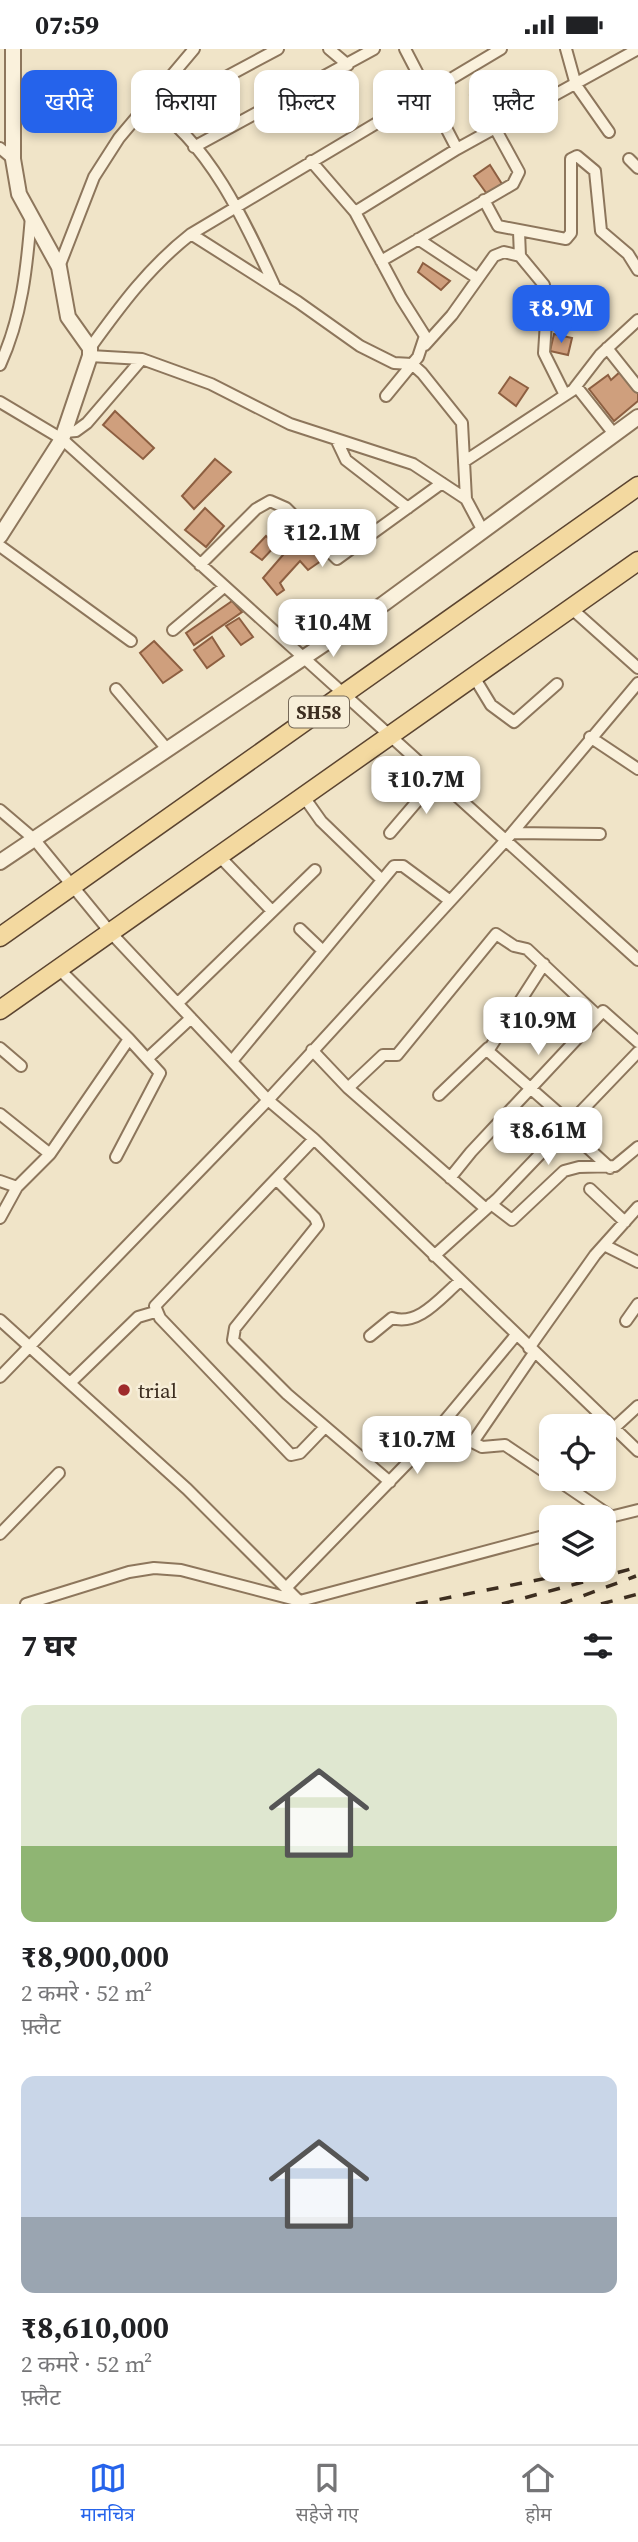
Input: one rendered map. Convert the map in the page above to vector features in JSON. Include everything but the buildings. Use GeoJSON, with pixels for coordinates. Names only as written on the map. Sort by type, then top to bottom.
{"type":"FeatureCollection","features":[{"type":"Feature","properties":{"kind":"main road","name":"SH58"},"geometry":{"type":"LineString","coordinates":[[0,937],[638,487]]}},
{"type":"Feature","properties":{"kind":"main road","name":"SH58"},"geometry":{"type":"LineString","coordinates":[[0,1010],[638,561]]}},
{"type":"Feature","properties":{"kind":"street"},"geometry":{"type":"LineString","coordinates":[[13,49],[13,159],[19,194],[59,267],[68,317],[90,352]]}},
{"type":"Feature","properties":{"kind":"street"},"geometry":{"type":"LineString","coordinates":[[239,70],[278,49]]}},
{"type":"Feature","properties":{"kind":"street"},"geometry":{"type":"LineString","coordinates":[[329,49],[348,65]]}},
{"type":"Feature","properties":{"kind":"street"},"geometry":{"type":"LineString","coordinates":[[194,147],[374,49]]}},
{"type":"Feature","properties":{"kind":"street"},"geometry":{"type":"LineString","coordinates":[[405,49],[417,70]]}},
{"type":"Feature","properties":{"kind":"street"},"geometry":{"type":"LineString","coordinates":[[455,78],[501,49]]}},
{"type":"Feature","properties":{"kind":"street"},"geometry":{"type":"LineString","coordinates":[[566,49],[576,85],[609,132]]}},
{"type":"Feature","properties":{"kind":"street"},"geometry":{"type":"LineString","coordinates":[[558,95],[638,49]]}},
{"type":"Feature","properties":{"kind":"street"},"geometry":{"type":"LineString","coordinates":[[174,70],[188,51]]}},
{"type":"Feature","properties":{"kind":"street"},"geometry":{"type":"LineString","coordinates":[[59,267],[94,177],[119,138],[131,125]]}},
{"type":"Feature","properties":{"kind":"street"},"geometry":{"type":"LineString","coordinates":[[0,537],[63,436],[90,352],[134,287],[164,256],[235,205],[373,126]]}},
{"type":"Feature","properties":{"kind":"street"},"geometry":{"type":"LineString","coordinates":[[182,133],[235,205],[275,287]]}},
{"type":"Feature","properties":{"kind":"street"},"geometry":{"type":"LineString","coordinates":[[449,133],[457,149]]}},
{"type":"Feature","properties":{"kind":"street"},"geometry":{"type":"LineString","coordinates":[[355,212],[457,149],[490,133]]}},
{"type":"Feature","properties":{"kind":"street"},"geometry":{"type":"LineString","coordinates":[[381,261],[513,184],[519,172],[498,133]]}},
{"type":"Feature","properties":{"kind":"street"},"geometry":{"type":"LineString","coordinates":[[0,148],[13,159]]}},
{"type":"Feature","properties":{"kind":"street"},"geometry":{"type":"LineString","coordinates":[[484,200],[494,223],[519,232],[562,240],[569,237],[570,159],[578,156],[595,171],[601,231],[628,254],[638,270]]}},
{"type":"Feature","properties":{"kind":"street"},"geometry":{"type":"LineString","coordinates":[[629,159],[638,168]]}},
{"type":"Feature","properties":{"kind":"street"},"geometry":{"type":"LineString","coordinates":[[312,161],[355,212],[423,330],[425,345]]}},
{"type":"Feature","properties":{"kind":"street"},"geometry":{"type":"LineString","coordinates":[[0,365],[14,329],[24,285],[31,216]]}},
{"type":"Feature","properties":{"kind":"street"},"geometry":{"type":"LineString","coordinates":[[519,232],[520,256],[544,285],[547,306],[544,353],[565,395]]}},
{"type":"Feature","properties":{"kind":"street"},"geometry":{"type":"LineString","coordinates":[[191,235],[275,287],[360,346],[394,363],[412,364],[462,422],[466,499],[483,531]]}},
{"type":"Feature","properties":{"kind":"street"},"geometry":{"type":"LineString","coordinates":[[418,239],[477,278]]}},
{"type":"Feature","properties":{"kind":"street"},"geometry":{"type":"LineString","coordinates":[[386,396],[499,253],[520,256]]}},
{"type":"Feature","properties":{"kind":"street"},"geometry":{"type":"LineString","coordinates":[[465,461],[565,395],[576,386],[607,348],[638,320]]}},
{"type":"Feature","properties":{"kind":"street"},"geometry":{"type":"LineString","coordinates":[[607,348],[638,387]]}},
{"type":"Feature","properties":{"kind":"street"},"geometry":{"type":"LineString","coordinates":[[90,352],[142,359],[211,384],[290,424],[413,464],[466,499]]}},
{"type":"Feature","properties":{"kind":"street"},"geometry":{"type":"LineString","coordinates":[[63,436],[87,423],[142,359]]}},
{"type":"Feature","properties":{"kind":"street"},"geometry":{"type":"LineString","coordinates":[[576,386],[614,434]]}},
{"type":"Feature","properties":{"kind":"street"},"geometry":{"type":"LineString","coordinates":[[0,402],[63,436],[200,565],[389,736],[509,836],[636,953]]}},
{"type":"Feature","properties":{"kind":"street"},"geometry":{"type":"LineString","coordinates":[[0,862],[304,658],[638,417]]}},
{"type":"Feature","properties":{"kind":"street"},"geometry":{"type":"LineString","coordinates":[[336,439],[346,460],[408,508]]}},
{"type":"Feature","properties":{"kind":"street"},"geometry":{"type":"LineString","coordinates":[[200,565],[256,509],[270,501],[286,508],[335,559],[442,483]]}},
{"type":"Feature","properties":{"kind":"street"},"geometry":{"type":"LineString","coordinates":[[0,546],[131,641]]}},
{"type":"Feature","properties":{"kind":"street"},"geometry":{"type":"LineString","coordinates":[[173,630],[224,587]]}},
{"type":"Feature","properties":{"kind":"street"},"geometry":{"type":"LineString","coordinates":[[572,609],[638,668]]}},
{"type":"Feature","properties":{"kind":"street"},"geometry":{"type":"LineString","coordinates":[[474,677],[491,705],[513,722],[557,684]]}},
{"type":"Feature","properties":{"kind":"street"},"geometry":{"type":"LineString","coordinates":[[0,1377],[268,1100],[509,836],[638,683]]}},
{"type":"Feature","properties":{"kind":"street"},"geometry":{"type":"LineString","coordinates":[[116,689],[167,750]]}},
{"type":"Feature","properties":{"kind":"street"},"geometry":{"type":"LineString","coordinates":[[590,737],[638,769]]}},
{"type":"Feature","properties":{"kind":"street"},"geometry":{"type":"LineString","coordinates":[[390,833],[437,778]]}},
{"type":"Feature","properties":{"kind":"street"},"geometry":{"type":"LineString","coordinates":[[304,797],[321,821],[382,880]]}},
{"type":"Feature","properties":{"kind":"street"},"geometry":{"type":"LineString","coordinates":[[0,810],[34,839],[111,933],[268,1100],[314,1139],[599,1414]]}},
{"type":"Feature","properties":{"kind":"street"},"geometry":{"type":"LineString","coordinates":[[509,836],[600,834]]}},
{"type":"Feature","properties":{"kind":"street"},"geometry":{"type":"LineString","coordinates":[[220,857],[272,911]]}},
{"type":"Feature","properties":{"kind":"street"},"geometry":{"type":"LineString","coordinates":[[232,1061],[394,866],[400,865],[449,900]]}},
{"type":"Feature","properties":{"kind":"street"},"geometry":{"type":"LineString","coordinates":[[178,1003],[316,870]]}},
{"type":"Feature","properties":{"kind":"street"},"geometry":{"type":"LineString","coordinates":[[300,929],[323,951]]}},
{"type":"Feature","properties":{"kind":"street"},"geometry":{"type":"LineString","coordinates":[[348,1088],[383,1055],[397,1055],[494,934],[514,946],[527,949],[598,1016]]}},
{"type":"Feature","properties":{"kind":"street"},"geometry":{"type":"LineString","coordinates":[[439,1095],[488,1048],[544,964]]}},
{"type":"Feature","properties":{"kind":"street"},"geometry":{"type":"LineString","coordinates":[[59,969],[160,1073],[159,1081],[116,1157]]}},
{"type":"Feature","properties":{"kind":"street"},"geometry":{"type":"LineString","coordinates":[[450,1178],[603,1011],[638,1042]]}},
{"type":"Feature","properties":{"kind":"street"},"geometry":{"type":"LineString","coordinates":[[148,1058],[191,1018]]}},
{"type":"Feature","properties":{"kind":"street"},"geometry":{"type":"LineString","coordinates":[[0,1218],[17,1187],[50,1154],[129,1039]]}},
{"type":"Feature","properties":{"kind":"street"},"geometry":{"type":"LineString","coordinates":[[0,1048],[21,1066]]}},
{"type":"Feature","properties":{"kind":"street"},"geometry":{"type":"LineString","coordinates":[[488,1048],[489,1054],[530,1089],[610,1168]]}},
{"type":"Feature","properties":{"kind":"street"},"geometry":{"type":"LineString","coordinates":[[312,1050],[348,1088],[450,1178],[488,1207],[512,1220],[565,1171],[579,1167],[610,1168],[638,1147]]}},
{"type":"Feature","properties":{"kind":"street"},"geometry":{"type":"LineString","coordinates":[[434,1256],[488,1207],[638,1052]]}},
{"type":"Feature","properties":{"kind":"street"},"geometry":{"type":"LineString","coordinates":[[0,1114],[50,1154]]}},
{"type":"Feature","properties":{"kind":"street"},"geometry":{"type":"LineString","coordinates":[[155,1312],[158,1300],[314,1139]]}},
{"type":"Feature","properties":{"kind":"street"},"geometry":{"type":"LineString","coordinates":[[276,1179],[316,1218],[318,1225],[235,1328],[232,1337],[287,1394],[390,1482]]}},
{"type":"Feature","properties":{"kind":"street"},"geometry":{"type":"LineString","coordinates":[[0,1181],[17,1187]]}},
{"type":"Feature","properties":{"kind":"street"},"geometry":{"type":"LineString","coordinates":[[590,1189],[625,1222]]}},
{"type":"Feature","properties":{"kind":"street"},"geometry":{"type":"LineString","coordinates":[[473,1443],[531,1350],[604,1245],[638,1207]]}},
{"type":"Feature","properties":{"kind":"street"},"geometry":{"type":"LineString","coordinates":[[604,1245],[638,1262]]}},
{"type":"Feature","properties":{"kind":"street"},"geometry":{"type":"LineString","coordinates":[[370,1336],[392,1318],[402,1322],[418,1318],[460,1281]]}},
{"type":"Feature","properties":{"kind":"street"},"geometry":{"type":"LineString","coordinates":[[626,1321],[638,1304]]}},
{"type":"Feature","properties":{"kind":"street"},"geometry":{"type":"LineString","coordinates":[[70,1383],[138,1317],[155,1312]]}},
{"type":"Feature","properties":{"kind":"street"},"geometry":{"type":"LineString","coordinates":[[155,1312],[290,1455],[300,1453],[325,1427]]}},
{"type":"Feature","properties":{"kind":"street"},"geometry":{"type":"LineString","coordinates":[[0,1320],[187,1489],[300,1601]]}},
{"type":"Feature","properties":{"kind":"street"},"geometry":{"type":"LineString","coordinates":[[286,1588],[441,1426],[516,1335]]}},
{"type":"Feature","properties":{"kind":"street"},"geometry":{"type":"LineString","coordinates":[[616,1426],[638,1406]]}},
{"type":"Feature","properties":{"kind":"street"},"geometry":{"type":"LineString","coordinates":[[441,1426],[484,1447],[505,1444],[539,1468]]}},
{"type":"Feature","properties":{"kind":"street"},"geometry":{"type":"LineString","coordinates":[[616,1430],[638,1451]]}},
{"type":"Feature","properties":{"kind":"street"},"geometry":{"type":"LineString","coordinates":[[0,1534],[60,1473]]}},
{"type":"Feature","properties":{"kind":"street"},"geometry":{"type":"LineString","coordinates":[[572,1491],[591,1505]]}},
{"type":"Feature","properties":{"kind":"street"},"geometry":{"type":"LineString","coordinates":[[616,1516],[638,1510]]}},
{"type":"Feature","properties":{"kind":"street"},"geometry":{"type":"LineString","coordinates":[[26,1604],[129,1571],[154,1568],[181,1570],[300,1601],[539,1537]]}},
{"type":"Feature","properties":{"kind":"railway"},"geometry":{"type":"LineString","coordinates":[[502,1604],[638,1567]]}},
{"type":"Feature","properties":{"kind":"railway"},"geometry":{"type":"LineString","coordinates":[[561,1604],[636,1576]]}},
{"type":"Feature","properties":{"kind":"railway"},"geometry":{"type":"LineString","coordinates":[[416,1604],[539,1580]]}},
{"type":"Feature","properties":{"kind":"railway"},"geometry":{"type":"LineString","coordinates":[[601,1604],[638,1594]]}},
{"type":"Feature","properties":{"kind":"place","name":"trial"},"geometry":{"type":"Point","coordinates":[124,1390]}}]}
